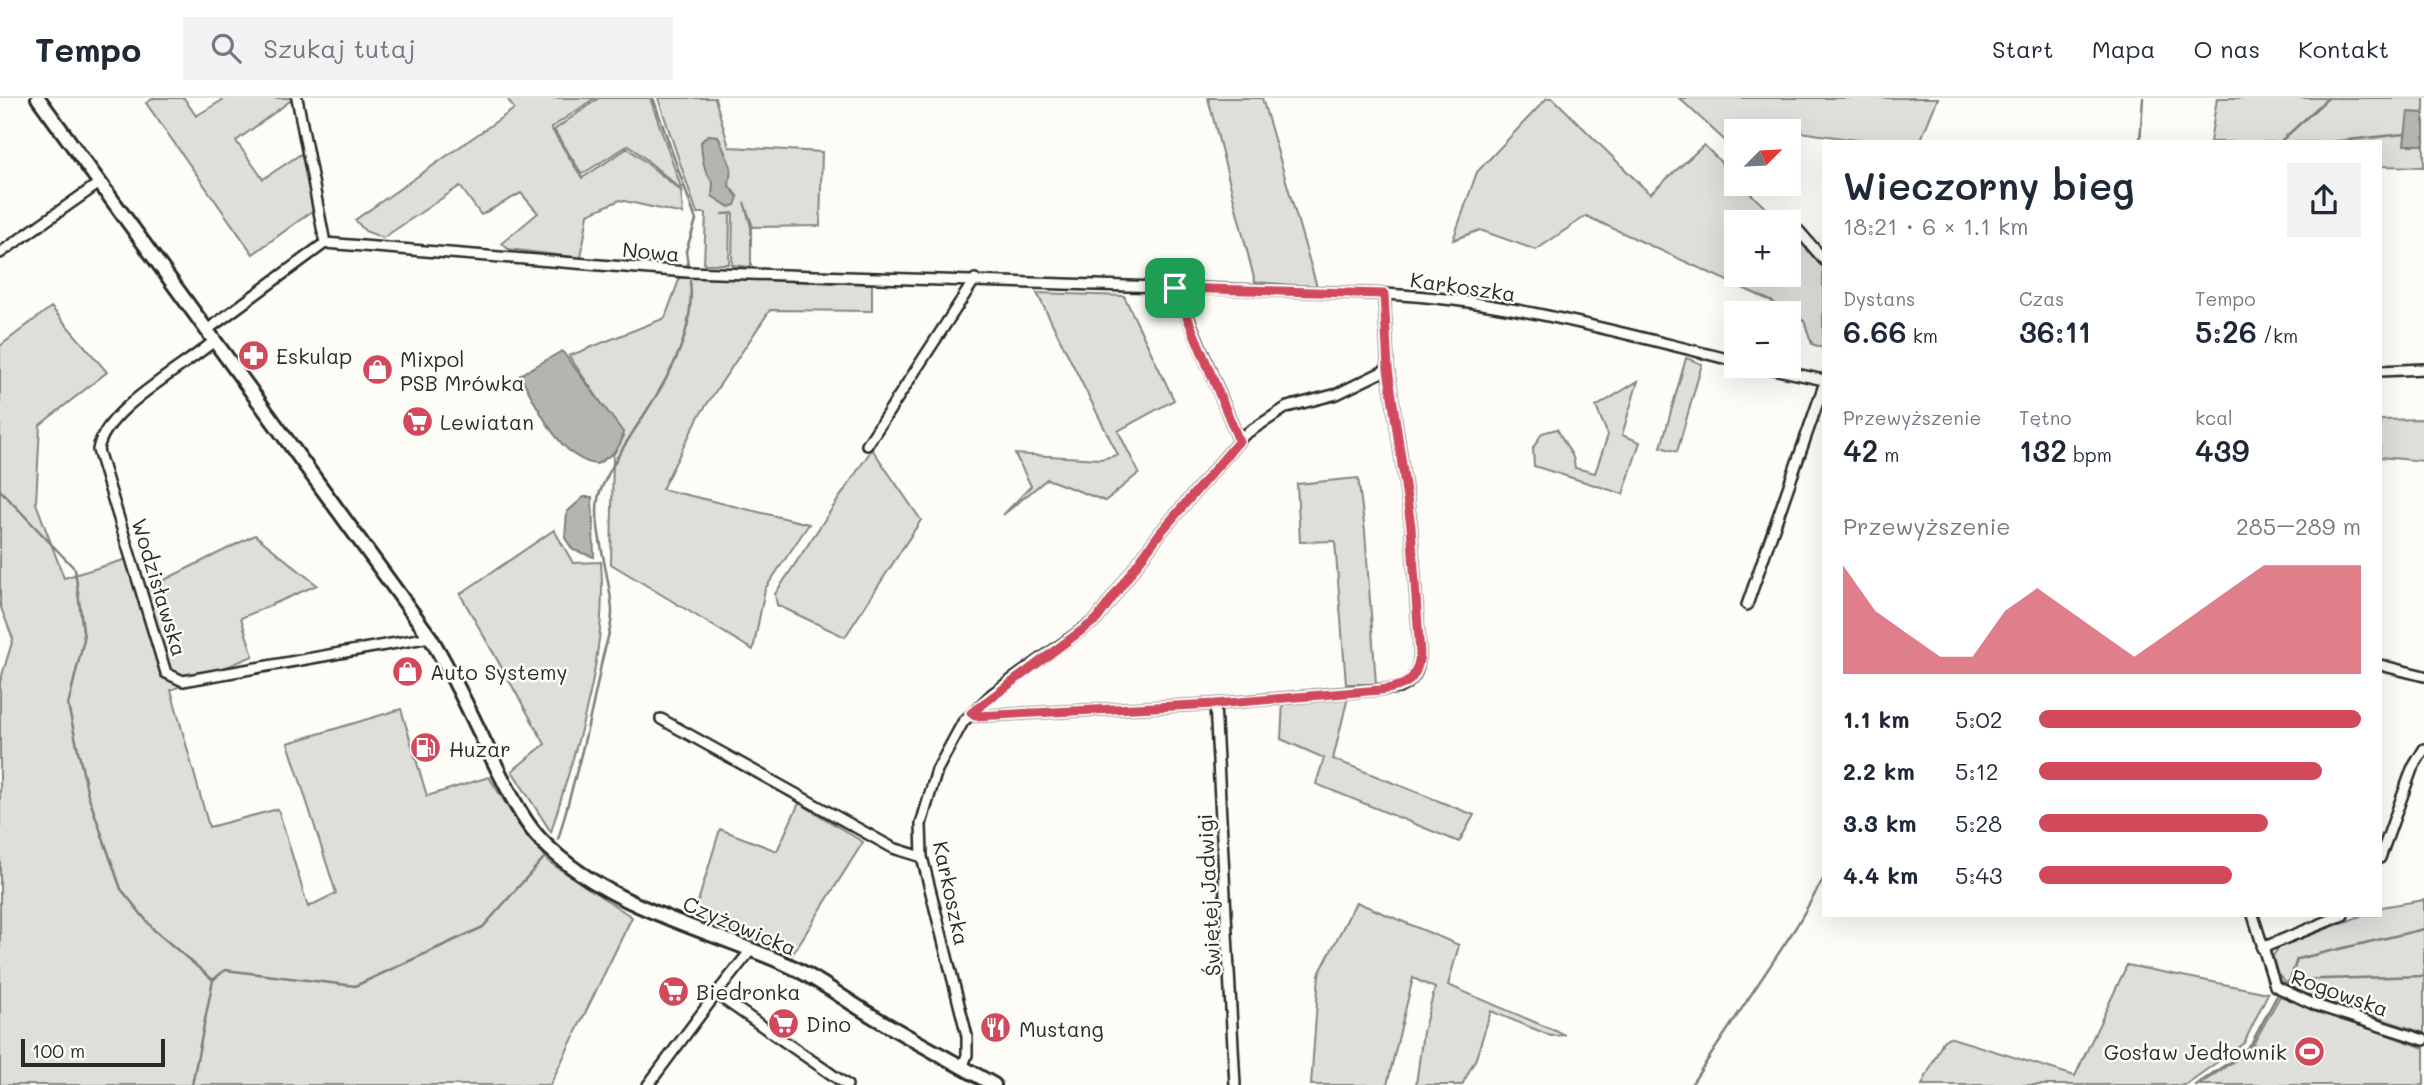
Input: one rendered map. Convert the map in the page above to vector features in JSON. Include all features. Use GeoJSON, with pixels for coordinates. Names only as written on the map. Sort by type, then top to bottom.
{"type":"FeatureCollection","features":[{"type":"Feature","properties":{"kind":"street"},"geometry":{"type":"LineString","coordinates":[[38,98],[430,637]]}},
{"type":"Feature","properties":{"kind":"street"},"geometry":{"type":"LineString","coordinates":[[211,335],[326,243],[297,98]]}},
{"type":"Feature","properties":{"kind":"street"},"geometry":{"type":"LineString","coordinates":[[0,253],[98,184]]}},
{"type":"Feature","properties":{"kind":"street"},"geometry":{"type":"LineString","coordinates":[[1801,233],[1822,258]]}},
{"type":"Feature","properties":{"kind":"street","name":"Nowa"},"geometry":{"type":"LineString","coordinates":[[326,243],[687,272],[1384,294]]}},
{"type":"Feature","properties":{"kind":"street"},"geometry":{"type":"LineString","coordinates":[[867,444],[975,279]]}},
{"type":"Feature","properties":{"kind":"street"},"geometry":{"type":"LineString","coordinates":[[1175,288],[1239,441]]}},
{"type":"Feature","properties":{"kind":"street","name":"Karkoszka"},"geometry":{"type":"LineString","coordinates":[[962,1068],[967,1055],[967,1036],[922,857],[921,824],[927,796],[949,747],[971,713],[1097,619],[1160,533],[1239,441],[1287,407],[1337,394],[1388,369],[1384,294],[1430,296],[1487,304],[1724,358]]}},
{"type":"Feature","properties":{"kind":"street","name":"Wodzisławska"},"geometry":{"type":"LineString","coordinates":[[211,335],[106,428],[98,450],[166,673],[183,681],[430,637]]}},
{"type":"Feature","properties":{"kind":"street"},"geometry":{"type":"LineString","coordinates":[[971,713],[975,716],[1215,704],[1399,688],[1412,681],[1419,670],[1420,654],[1411,526],[1388,369]]}},
{"type":"Feature","properties":{"kind":"street"},"geometry":{"type":"LineString","coordinates":[[2382,371],[2424,369]]}},
{"type":"Feature","properties":{"kind":"street"},"geometry":{"type":"LineString","coordinates":[[1801,375],[1822,380]]}},
{"type":"Feature","properties":{"kind":"street"},"geometry":{"type":"LineString","coordinates":[[1747,605],[1822,391]]}},
{"type":"Feature","properties":{"kind":"street","name":"Czyżowicka"},"geometry":{"type":"LineString","coordinates":[[430,637],[455,680],[517,806],[541,840],[569,865],[633,903],[751,950],[820,982],[870,1015],[994,1085]]}},
{"type":"Feature","properties":{"kind":"street"},"geometry":{"type":"LineString","coordinates":[[2382,666],[2424,676]]}},
{"type":"Feature","properties":{"kind":"street","name":"Świętej Jadwigi"},"geometry":{"type":"LineString","coordinates":[[1215,704],[1235,1085]]}},
{"type":"Feature","properties":{"kind":"street"},"geometry":{"type":"LineString","coordinates":[[661,719],[893,848],[922,857]]}},
{"type":"Feature","properties":{"kind":"street"},"geometry":{"type":"LineString","coordinates":[[2382,852],[2412,769],[2424,749]]}},
{"type":"Feature","properties":{"kind":"street","name":"Rogowska"},"geometry":{"type":"LineString","coordinates":[[2254,917],[2275,986],[2285,992],[2424,1040]]}},
{"type":"Feature","properties":{"kind":"street"},"geometry":{"type":"LineString","coordinates":[[2262,948],[2338,917]]}},
{"type":"Feature","properties":{"kind":"street"},"geometry":{"type":"LineString","coordinates":[[648,1085],[751,950]]}},
{"type":"Feature","properties":{"kind":"street"},"geometry":{"type":"LineString","coordinates":[[716,994],[847,1085]]}},
{"type":"Feature","properties":{"kind":"shaded area"},"geometry":{"type":"Polygon","coordinates":[[[154,98],[184,98],[196,116],[226,98],[294,98],[236,141],[263,179],[304,152],[315,209],[253,254],[146,103],[154,98]]]}},
{"type":"Feature","properties":{"kind":"shaded area"},"geometry":{"type":"Polygon","coordinates":[[[507,98],[595,98],[551,128],[582,178],[628,148],[681,191],[683,214],[620,200],[588,214],[581,258],[508,249],[502,243],[538,213],[521,193],[481,215],[460,186],[383,238],[365,231],[355,220],[514,109],[507,98]]]}},
{"type":"Feature","properties":{"kind":"shaded area"},"geometry":{"type":"Polygon","coordinates":[[[599,98],[650,98],[682,190],[629,145],[582,174],[554,130],[599,98]]]}},
{"type":"Feature","properties":{"kind":"shaded area"},"geometry":{"type":"Polygon","coordinates":[[[658,98],[715,98],[729,147],[822,152],[820,226],[753,227],[744,202],[751,227],[751,267],[732,265],[733,213],[721,214],[730,214],[729,264],[704,264],[706,213],[697,213],[658,98]]]}},
{"type":"Feature","properties":{"kind":"shaded area"},"geometry":{"type":"Polygon","coordinates":[[[1208,98],[1262,98],[1317,287],[1255,282],[1208,98]]]}},
{"type":"Feature","properties":{"kind":"shaded area"},"geometry":{"type":"Polygon","coordinates":[[[1547,98],[1553,98],[1650,194],[1704,145],[1724,166],[1724,196],[1753,196],[1768,210],[1724,210],[1724,279],[1586,216],[1536,250],[1480,230],[1453,240],[1477,172],[1547,98]]]}},
{"type":"Feature","properties":{"kind":"shaded area"},"geometry":{"type":"Polygon","coordinates":[[[1679,98],[1938,98],[1921,140],[1857,140],[1801,132],[1801,119],[1724,119],[1724,140],[1679,98]]]}},
{"type":"Feature","properties":{"kind":"shaded area"},"geometry":{"type":"Polygon","coordinates":[[[2217,98],[2424,98],[2424,167],[2382,166],[2382,140],[2210,140],[2217,98]]]}},
{"type":"Feature","properties":{"kind":"shaded area"},"geometry":{"type":"Polygon","coordinates":[[[2408,112],[2424,113],[2424,145],[2404,145],[2408,112]]]}},
{"type":"Feature","properties":{"kind":"shaded area"},"geometry":{"type":"Polygon","coordinates":[[[708,135],[718,136],[731,167],[729,186],[738,197],[735,205],[729,207],[712,196],[713,183],[704,164],[701,142],[708,135]]]}},
{"type":"Feature","properties":{"kind":"shaded area"},"geometry":{"type":"Polygon","coordinates":[[[1801,242],[1822,266],[1822,348],[1812,344],[1801,319],[1801,301],[1771,301],[1741,287],[1801,287],[1801,242]]]}},
{"type":"Feature","properties":{"kind":"shaded area"},"geometry":{"type":"Polygon","coordinates":[[[680,277],[872,284],[872,311],[770,310],[699,416],[662,489],[809,524],[765,589],[753,650],[611,564],[613,455],[624,436],[569,356],[665,318],[680,277]]]}},
{"type":"Feature","properties":{"kind":"shaded area"},"geometry":{"type":"Polygon","coordinates":[[[1037,293],[1124,296],[1174,400],[1118,431],[1139,473],[1105,501],[1047,479],[1003,515],[1031,486],[1015,454],[1100,459],[1118,455],[1037,293]]]}},
{"type":"Feature","properties":{"kind":"shaded area"},"geometry":{"type":"Polygon","coordinates":[[[51,307],[107,372],[40,425],[36,503],[64,578],[127,559],[138,593],[255,535],[317,585],[241,618],[253,656],[171,690],[209,827],[278,809],[308,907],[336,893],[288,743],[401,709],[427,796],[489,777],[519,825],[549,862],[632,917],[550,1085],[0,1085],[0,682],[13,639],[0,605],[0,346],[51,307]]]}},
{"type":"Feature","properties":{"kind":"shaded area"},"geometry":{"type":"Polygon","coordinates":[[[562,351],[623,432],[618,447],[597,464],[583,460],[560,441],[541,414],[520,375],[562,351]]]}},
{"type":"Feature","properties":{"kind":"shaded area"},"geometry":{"type":"Polygon","coordinates":[[[1686,358],[1702,364],[1677,452],[1661,447],[1686,358]]]}},
{"type":"Feature","properties":{"kind":"shaded area"},"geometry":{"type":"Polygon","coordinates":[[[1638,381],[1622,435],[1640,442],[1623,494],[1534,466],[1533,448],[1542,433],[1557,429],[1573,457],[1575,468],[1595,473],[1608,435],[1596,407],[1638,381]]]}},
{"type":"Feature","properties":{"kind":"shaded area"},"geometry":{"type":"Polygon","coordinates":[[[2424,419],[2424,461],[2382,457],[2382,420],[2424,419]]]}},
{"type":"Feature","properties":{"kind":"shaded area"},"geometry":{"type":"Polygon","coordinates":[[[872,449],[921,520],[845,637],[777,605],[775,594],[872,449]]]}},
{"type":"Feature","properties":{"kind":"shaded area"},"geometry":{"type":"Polygon","coordinates":[[[1358,478],[1365,531],[1376,684],[1346,684],[1335,541],[1300,542],[1297,484],[1358,478]]]}},
{"type":"Feature","properties":{"kind":"shaded area"},"geometry":{"type":"Polygon","coordinates":[[[584,497],[592,497],[594,557],[573,550],[565,538],[567,512],[584,497]]]}},
{"type":"Feature","properties":{"kind":"shaded area"},"geometry":{"type":"Polygon","coordinates":[[[554,530],[573,563],[601,562],[602,597],[600,632],[589,699],[551,832],[512,771],[545,744],[460,594],[554,530]]]}},
{"type":"Feature","properties":{"kind":"shaded area"},"geometry":{"type":"Polygon","coordinates":[[[1348,697],[1333,759],[1474,815],[1459,842],[1316,784],[1324,758],[1281,739],[1283,702],[1348,697]]]}},
{"type":"Feature","properties":{"kind":"shaded area"},"geometry":{"type":"Polygon","coordinates":[[[799,803],[863,842],[792,955],[694,915],[720,829],[777,851],[799,803]]]}},
{"type":"Feature","properties":{"kind":"shaded area"},"geometry":{"type":"Polygon","coordinates":[[[2424,900],[2424,1033],[2291,989],[2276,972],[2273,956],[2279,947],[2358,917],[2382,917],[2382,907],[2424,900]]]}},
{"type":"Feature","properties":{"kind":"shaded area"},"geometry":{"type":"Polygon","coordinates":[[[1356,902],[1459,945],[1448,985],[1565,1035],[1551,1036],[1491,1011],[1476,1058],[1462,1085],[1416,1085],[1423,1032],[1435,988],[1413,978],[1387,1085],[1311,1085],[1319,974],[1356,902]]]}},
{"type":"Feature","properties":{"kind":"shaded area"},"geometry":{"type":"Polygon","coordinates":[[[2127,965],[2268,993],[2244,1043],[2185,1085],[1922,1085],[1943,1041],[1949,1037],[2075,1076],[2127,965]]]}},
{"type":"Feature","properties":{"kind":"shaded area"},"geometry":{"type":"Polygon","coordinates":[[[2280,996],[2424,1048],[2424,1085],[2199,1085],[2250,1050],[2280,996]]]}},
{"type":"Feature","properties":{"kind":"waterway"},"geometry":{"type":"LineString","coordinates":[[653,98],[696,220],[686,251],[688,265]]}},
{"type":"Feature","properties":{"kind":"waterway"},"geometry":{"type":"LineString","coordinates":[[2140,140],[2143,98]]}},
{"type":"Feature","properties":{"kind":"waterway"},"geometry":{"type":"LineString","coordinates":[[2282,140],[2328,98]]}},
{"type":"Feature","properties":{"kind":"waterway"},"geometry":{"type":"LineString","coordinates":[[2348,140],[2405,134]]}},
{"type":"Feature","properties":{"kind":"waterway"},"geometry":{"type":"LineString","coordinates":[[558,840],[587,731],[612,619],[597,504],[613,466],[659,391],[684,339],[690,311],[690,281]]}},
{"type":"Feature","properties":{"kind":"waterway"},"geometry":{"type":"LineString","coordinates":[[0,490],[75,569],[84,639],[68,705],[88,795],[121,889],[154,930],[213,980]]}},
{"type":"Feature","properties":{"kind":"waterway"},"geometry":{"type":"LineString","coordinates":[[192,1085],[213,980],[225,970],[355,986],[483,927],[543,859]]}},
{"type":"Feature","properties":{"kind":"waterway"},"geometry":{"type":"LineString","coordinates":[[1691,1085],[1796,927],[1822,882]]}},
{"type":"Feature","properties":{"kind":"waterway"},"geometry":{"type":"LineString","coordinates":[[2290,980],[2297,959],[2424,929]]}},
{"type":"Feature","properties":{"kind":"waterway"},"geometry":{"type":"LineString","coordinates":[[2283,987],[2290,980],[2424,976]]}},
{"type":"Feature","properties":{"kind":"waterway"},"geometry":{"type":"LineString","coordinates":[[2195,1085],[2236,1058],[2251,1044],[2279,992]]}},
{"type":"Feature","properties":{"kind":"place","name":"Eskulap"},"geometry":{"type":"Point","coordinates":[253,355]}},
{"type":"Feature","properties":{"kind":"place","name":"Mixpol PSB Mrówka"},"geometry":{"type":"Point","coordinates":[377,370]}},
{"type":"Feature","properties":{"kind":"place","name":"Lewiatan"},"geometry":{"type":"Point","coordinates":[417,421]}},
{"type":"Feature","properties":{"kind":"place","name":"Auto Systemy"},"geometry":{"type":"Point","coordinates":[407,671]}},
{"type":"Feature","properties":{"kind":"place","name":"Huzar"},"geometry":{"type":"Point","coordinates":[426,748]}},
{"type":"Feature","properties":{"kind":"place","name":"Biedronka"},"geometry":{"type":"Point","coordinates":[673,991]}},
{"type":"Feature","properties":{"kind":"place","name":"Dino"},"geometry":{"type":"Point","coordinates":[783,1023]}},
{"type":"Feature","properties":{"kind":"place","name":"Mustang"},"geometry":{"type":"Point","coordinates":[996,1028]}},
{"type":"Feature","properties":{"kind":"place","name":"Gosław Jedłownik"},"geometry":{"type":"Point","coordinates":[2310,1051]}},
{"type":"Feature","properties":{"kind":"route"},"geometry":{"type":"LineString","coordinates":[[1175,288],[1384,294],[1388,369],[1411,526],[1419,670],[1412,681],[1399,688],[1380,690],[1248,699],[1215,704],[975,716],[971,713],[992,694],[1062,647],[1097,619],[1160,533],[1239,441],[1175,288]]}}]}
